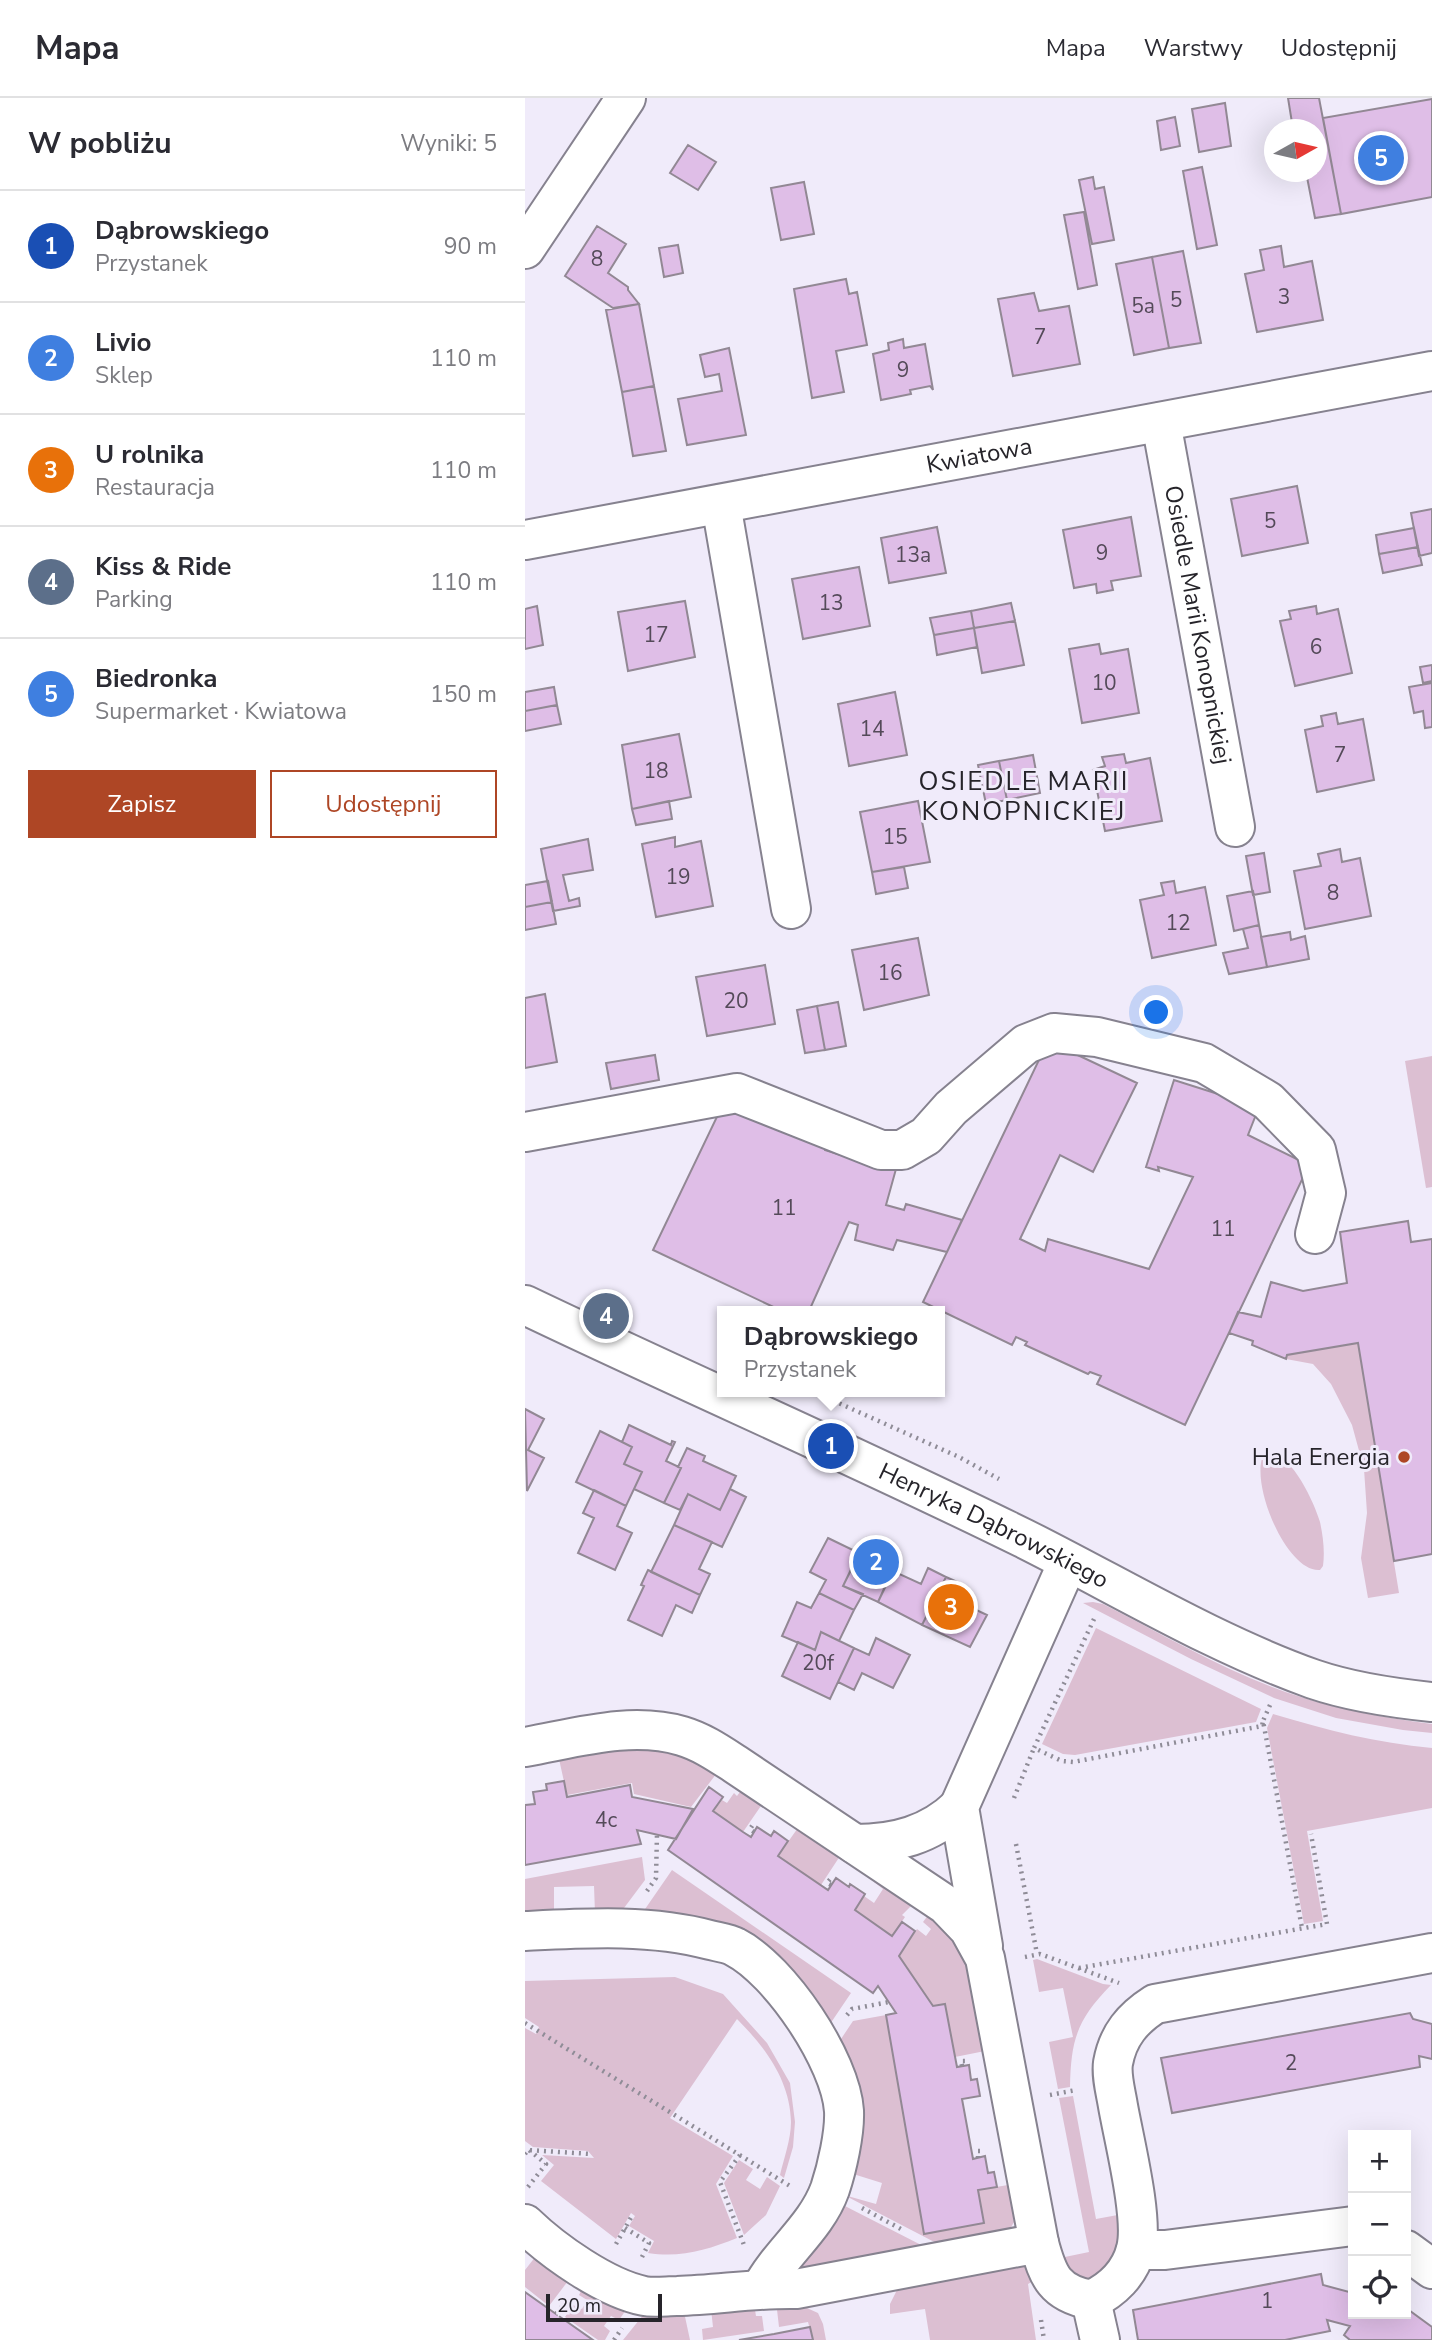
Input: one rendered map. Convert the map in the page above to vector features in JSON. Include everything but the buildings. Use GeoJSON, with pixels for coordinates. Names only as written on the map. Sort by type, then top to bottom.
{"type":"FeatureCollection","features":[{"type":"Feature","properties":{"kind":"street"},"geometry":{"type":"LineString","coordinates":[[525,249],[627,98]]}},
{"type":"Feature","properties":{"kind":"street","name":"Kwiatowa"},"geometry":{"type":"LineString","coordinates":[[525,540],[1432,371]]}},
{"type":"Feature","properties":{"kind":"street","name":"Osiedle Marii Konopnickiej"},"geometry":{"type":"LineString","coordinates":[[1161,422],[1235,827]]}},
{"type":"Feature","properties":{"kind":"street"},"geometry":{"type":"LineString","coordinates":[[721,504],[791,909]]}},
{"type":"Feature","properties":{"kind":"street"},"geometry":{"type":"LineString","coordinates":[[525,1132],[737,1093],[881,1150],[902,1150],[926,1136],[951,1108],[1026,1044],[1054,1033],[1097,1037],[1204,1063],[1268,1101],[1316,1150],[1326,1193],[1314,1234]]}},
{"type":"Feature","properties":{"kind":"street","name":"Henryka Dąbrowskiego"},"geometry":{"type":"LineString","coordinates":[[525,1305],[717,1393]]}},
{"type":"Feature","properties":{"kind":"street","name":"Henryka Dąbrowskiego"},"geometry":{"type":"LineString","coordinates":[[725,1397],[831,1446],[1214,1636],[1313,1679],[1397,1698],[1432,1702]]}},
{"type":"Feature","properties":{"kind":"street"},"geometry":{"type":"LineString","coordinates":[[855,1844],[883,1844],[925,1832],[944,1822],[959,1807],[1068,1562]]}},
{"type":"Feature","properties":{"kind":"street"},"geometry":{"type":"LineString","coordinates":[[525,1747],[613,1731],[645,1729],[682,1736],[708,1746],[946,1905],[969,1929],[986,1961]]}},
{"type":"Feature","properties":{"kind":"street"},"geometry":{"type":"LineString","coordinates":[[959,1807],[1039,2243],[1045,2265],[1055,2285],[1073,2297],[1091,2300],[1107,2292],[1119,2280],[1136,2250],[1138,2219],[1113,2064],[1121,2038],[1136,2016],[1155,2004],[1432,1954]]}},
{"type":"Feature","properties":{"kind":"street"},"geometry":{"type":"LineString","coordinates":[[525,1931],[620,1929],[687,1934],[735,1947],[772,1975],[800,2009],[835,2079],[844,2110],[838,2158],[825,2198],[804,2234],[769,2274],[761,2289]]}},
{"type":"Feature","properties":{"kind":"street"},"geometry":{"type":"LineString","coordinates":[[525,2224],[589,2272],[645,2296],[796,2289],[1039,2243]]}},
{"type":"Feature","properties":{"kind":"street"},"geometry":{"type":"LineString","coordinates":[[1136,2250],[1165,2250],[1348,2227]]}},
{"type":"Feature","properties":{"kind":"street"},"geometry":{"type":"LineString","coordinates":[[1411,2254],[1432,2269]]}},
{"type":"Feature","properties":{"kind":"street"},"geometry":{"type":"LineString","coordinates":[[1091,2300],[1100,2340]]}},
{"type":"Feature","properties":{"kind":"path"},"geometry":{"type":"LineString","coordinates":[[825,1397],[959,1457],[1007,1484]]}},
{"type":"Feature","properties":{"kind":"path"},"geometry":{"type":"LineString","coordinates":[[1014,1798],[1034,1748],[1094,1619]]}},
{"type":"Feature","properties":{"kind":"path"},"geometry":{"type":"LineString","coordinates":[[1034,1748],[1062,1761],[1073,1762],[1262,1726],[1270,1705]]}},
{"type":"Feature","properties":{"kind":"path"},"geometry":{"type":"LineString","coordinates":[[1263,1721],[1302,1928]]}},
{"type":"Feature","properties":{"kind":"path"},"geometry":{"type":"LineString","coordinates":[[620,1929],[656,1878],[657,1834]]}},
{"type":"Feature","properties":{"kind":"path"},"geometry":{"type":"LineString","coordinates":[[986,1961],[1037,1954],[1079,1968],[1327,1924],[1311,1834]]}},
{"type":"Feature","properties":{"kind":"path"},"geometry":{"type":"LineString","coordinates":[[1016,1844],[1037,1954]]}},
{"type":"Feature","properties":{"kind":"path"},"geometry":{"type":"LineString","coordinates":[[525,2023],[740,2155],[957,2259]]}},
{"type":"Feature","properties":{"kind":"path"},"geometry":{"type":"LineString","coordinates":[[1014,2102],[1115,2083]]}},
{"type":"Feature","properties":{"kind":"path"},"geometry":{"type":"LineString","coordinates":[[527,2152],[591,2154]]}},
{"type":"Feature","properties":{"kind":"path"},"geometry":{"type":"LineString","coordinates":[[525,2190],[546,2164],[527,2152]]}},
{"type":"Feature","properties":{"kind":"path"},"geometry":{"type":"LineString","coordinates":[[740,2155],[720,2182],[761,2289]]}},
{"type":"Feature","properties":{"kind":"shaded area"},"geometry":{"type":"Polygon","coordinates":[[[1432,1056],[1432,1187],[1426,1188],[1405,1061],[1432,1056]]]}},
{"type":"Feature","properties":{"kind":"shaded area"},"geometry":{"type":"Polygon","coordinates":[[[1358,1343],[1399,1593],[1368,1598],[1361,1558],[1367,1513],[1364,1469],[1352,1425],[1331,1384],[1313,1364],[1286,1359],[1287,1355],[1358,1343]]]}},
{"type":"Feature","properties":{"kind":"shaded area"},"geometry":{"type":"Polygon","coordinates":[[[1265,1452],[1274,1453],[1292,1468],[1312,1502],[1323,1538],[1324,1560],[1320,1570],[1307,1567],[1295,1556],[1273,1522],[1261,1482],[1261,1465],[1265,1452]]]}},
{"type":"Feature","properties":{"kind":"shaded area"},"geometry":{"type":"Polygon","coordinates":[[[1083,1603],[1103,1604],[1201,1655],[1276,1688],[1350,1710],[1432,1724],[1432,1733],[1336,1718],[1274,1698],[1083,1603]]]}},
{"type":"Feature","properties":{"kind":"shaded area"},"geometry":{"type":"Polygon","coordinates":[[[1096,1628],[1261,1709],[1256,1722],[1075,1755],[1063,1754],[1042,1744],[1096,1628]]]}},
{"type":"Feature","properties":{"kind":"shaded area"},"geometry":{"type":"Polygon","coordinates":[[[1273,1714],[1352,1735],[1432,1748],[1432,1808],[1307,1831],[1323,1921],[1304,1924],[1267,1728],[1273,1714]]]}},
{"type":"Feature","properties":{"kind":"shaded area"},"geometry":{"type":"Polygon","coordinates":[[[673,1747],[720,1769],[691,1807],[634,1794],[632,1783],[567,1795],[559,1759],[616,1748],[673,1747]]]}},
{"type":"Feature","properties":{"kind":"shaded area"},"geometry":{"type":"Polygon","coordinates":[[[745,1785],[765,1800],[743,1832],[713,1811],[722,1800],[727,1803],[734,1793],[737,1796],[745,1785]]]}},
{"type":"Feature","properties":{"kind":"shaded area"},"geometry":{"type":"Polygon","coordinates":[[[800,1825],[842,1853],[821,1885],[778,1856],[800,1825]]]}},
{"type":"Feature","properties":{"kind":"shaded area"},"geometry":{"type":"Polygon","coordinates":[[[642,1857],[645,1880],[618,1916],[595,1913],[594,1886],[554,1887],[554,1915],[525,1916],[525,1879],[642,1857]]]}},
{"type":"Feature","properties":{"kind":"shaded area"},"geometry":{"type":"Polygon","coordinates":[[[672,1870],[851,1993],[828,2027],[808,1995],[643,1912],[672,1870]]]}},
{"type":"Feature","properties":{"kind":"shaded area"},"geometry":{"type":"Polygon","coordinates":[[[877,1876],[915,1902],[902,1915],[905,1917],[892,1936],[855,1910],[864,1896],[874,1903],[883,1889],[874,1882],[877,1876]]]}},
{"type":"Feature","properties":{"kind":"shaded area"},"geometry":{"type":"Polygon","coordinates":[[[929,1914],[946,1930],[967,1963],[985,2051],[955,2057],[945,2005],[933,2006],[899,1956],[917,1929],[926,1936],[931,1929],[923,1922],[929,1914]]]}},
{"type":"Feature","properties":{"kind":"shaded area"},"geometry":{"type":"Polygon","coordinates":[[[1037,1959],[1111,1985],[1090,2009],[1078,2031],[1072,2056],[1070,2087],[1058,2089],[1049,2042],[1073,2037],[1063,1988],[1039,1992],[1033,1960],[1037,1959]]]}},
{"type":"Feature","properties":{"kind":"shaded area"},"geometry":{"type":"Polygon","coordinates":[[[675,1977],[723,1994],[767,2043],[790,2083],[795,2122],[793,2147],[784,2178],[780,2175],[789,2142],[791,2122],[786,2092],[766,2053],[737,2019],[670,2118],[733,2156],[716,2184],[737,2238],[694,2252],[660,2254],[648,2253],[654,2241],[629,2226],[635,2216],[631,2213],[616,2239],[541,2181],[554,2165],[542,2155],[594,2158],[588,2151],[533,2147],[525,2141],[525,2028],[536,2034],[539,2027],[525,2018],[525,1981],[675,1977]]]}},
{"type":"Feature","properties":{"kind":"shaded area"},"geometry":{"type":"Polygon","coordinates":[[[886,2015],[924,2233],[984,2223],[978,2190],[1008,2185],[1014,2222],[1010,2229],[942,2246],[844,2195],[876,2204],[882,2183],[850,2173],[837,2045],[853,2021],[886,2015]]]}},
{"type":"Feature","properties":{"kind":"shaded area"},"geometry":{"type":"Polygon","coordinates":[[[1073,2096],[1096,2219],[1123,2214],[1124,2220],[1113,2261],[1093,2280],[1077,2280],[1060,2258],[1089,2252],[1059,2098],[1073,2096]]]}},
{"type":"Feature","properties":{"kind":"shaded area"},"geometry":{"type":"Polygon","coordinates":[[[739,2160],[753,2169],[746,2180],[760,2189],[767,2177],[780,2186],[766,2215],[744,2235],[724,2183],[739,2160]]]}},
{"type":"Feature","properties":{"kind":"shaded area"},"geometry":{"type":"Polygon","coordinates":[[[841,2204],[929,2249],[809,2272],[797,2269],[841,2204]]]}},
{"type":"Feature","properties":{"kind":"shaded area"},"geometry":{"type":"Polygon","coordinates":[[[536,2256],[568,2281],[549,2306],[525,2287],[525,2270],[536,2256]]]}},
{"type":"Feature","properties":{"kind":"shaded area"},"geometry":{"type":"Polygon","coordinates":[[[1020,2263],[1029,2270],[1033,2281],[1028,2284],[1036,2340],[930,2340],[925,2309],[890,2314],[890,2304],[899,2286],[1020,2263]]]}},
{"type":"Feature","properties":{"kind":"shaded area"},"geometry":{"type":"Polygon","coordinates":[[[582,2289],[628,2307],[619,2320],[611,2316],[604,2326],[610,2331],[605,2340],[598,2340],[565,2317],[573,2305],[582,2309],[587,2300],[579,2295],[582,2289]]]}},
{"type":"Feature","properties":{"kind":"shaded area"},"geometry":{"type":"Polygon","coordinates":[[[776,2301],[798,2304],[818,2313],[826,2340],[813,2340],[808,2322],[779,2327],[776,2301]]]}},
{"type":"Feature","properties":{"kind":"shaded area"},"geometry":{"type":"Polygon","coordinates":[[[754,2304],[756,2316],[762,2316],[764,2331],[703,2340],[702,2329],[713,2327],[711,2309],[754,2304]]]}},
{"type":"Feature","properties":{"kind":"shaded area"},"geometry":{"type":"Polygon","coordinates":[[[684,2312],[690,2340],[623,2340],[644,2314],[684,2312]]]}},
{"type":"Feature","properties":{"kind":"place","name":"Biedronka"},"geometry":{"type":"Point","coordinates":[1381,158]}},
{"type":"Feature","properties":{"kind":"place","name":"Kiss & Ride"},"geometry":{"type":"Point","coordinates":[606,1316]}},
{"type":"Feature","properties":{"kind":"place","name":"Dąbrowskiego"},"geometry":{"type":"Point","coordinates":[831,1446]}},
{"type":"Feature","properties":{"kind":"place","name":"Hala Energia"},"geometry":{"type":"Point","coordinates":[1404,1457]}},
{"type":"Feature","properties":{"kind":"place","name":"Livio"},"geometry":{"type":"Point","coordinates":[876,1562]}},
{"type":"Feature","properties":{"kind":"place","name":"U rolnika"},"geometry":{"type":"Point","coordinates":[951,1607]}},
{"type":"Feature","properties":{"kind":"district","name":"OSIEDLE MARII KONOPNICKIEJ"},"geometry":{"type":"Point","coordinates":[1024,796]}}]}
